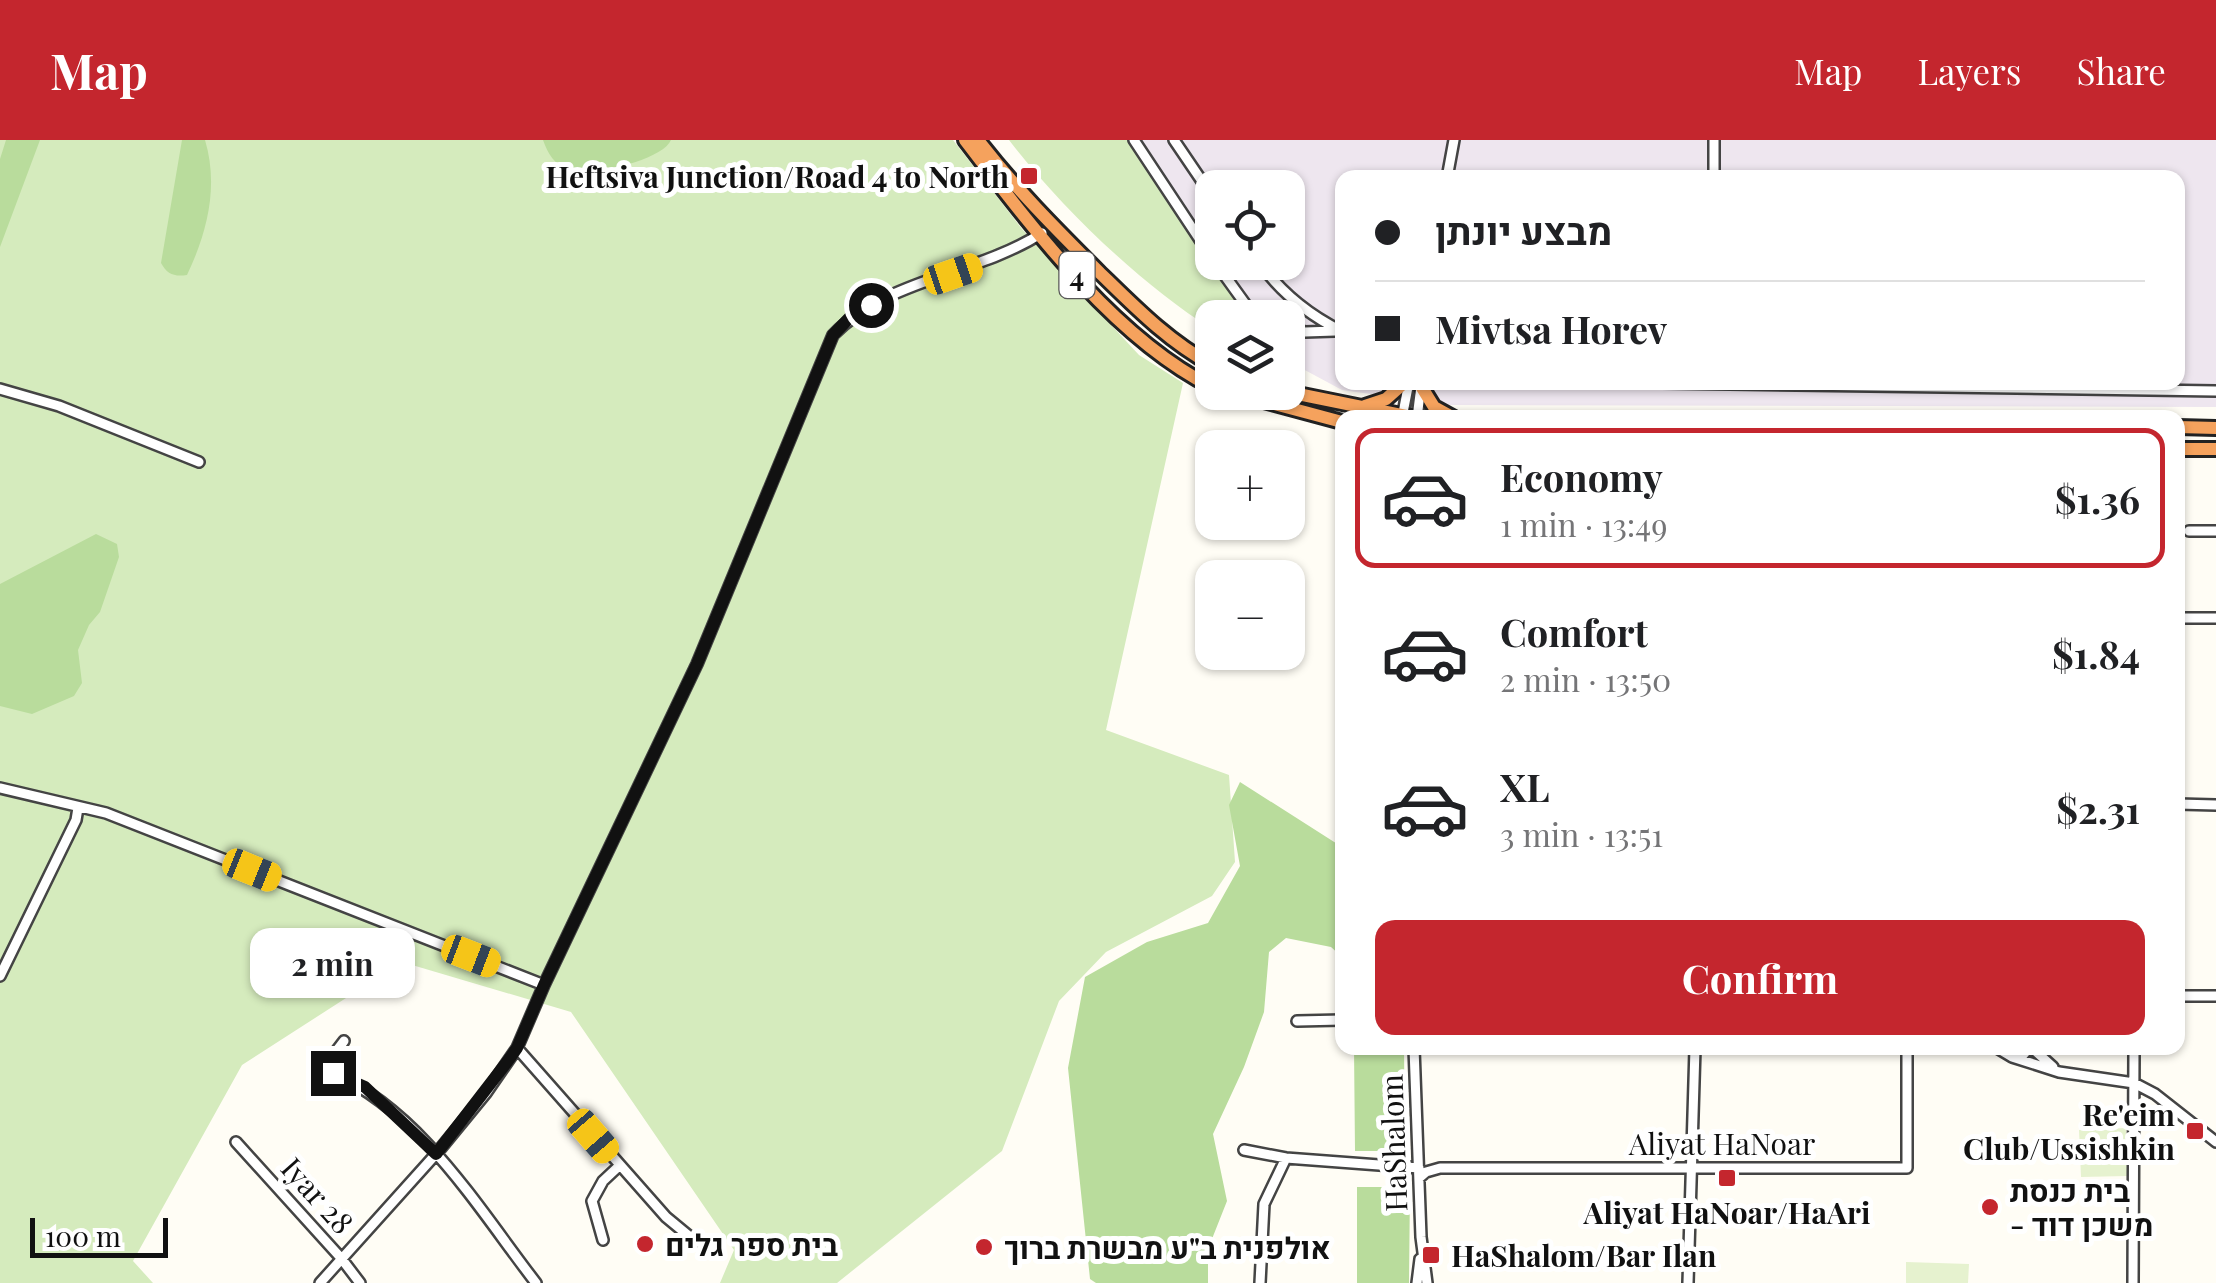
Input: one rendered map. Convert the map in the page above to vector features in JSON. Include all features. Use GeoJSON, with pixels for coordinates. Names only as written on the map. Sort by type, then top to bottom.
{"type":"FeatureCollection","features":[{"type":"Feature","properties":{"kind":"highway","name":"4"},"geometry":{"type":"LineString","coordinates":[[965,140],[1038,236],[1147,345],[1195,377]]}},
{"type":"Feature","properties":{"kind":"highway","name":"4"},"geometry":{"type":"LineString","coordinates":[[978,140],[1018,192],[1052,226],[1157,328],[1195,356]]}},
{"type":"Feature","properties":{"kind":"highway"},"geometry":{"type":"LineString","coordinates":[[1355,407],[1403,390]]}},
{"type":"Feature","properties":{"kind":"highway"},"geometry":{"type":"LineString","coordinates":[[1419,390],[1439,410]]}},
{"type":"Feature","properties":{"kind":"highway"},"geometry":{"type":"LineString","coordinates":[[1305,396],[1372,410]]}},
{"type":"Feature","properties":{"kind":"highway"},"geometry":{"type":"LineString","coordinates":[[1296,410],[1335,421]]}},
{"type":"Feature","properties":{"kind":"highway"},"geometry":{"type":"LineString","coordinates":[[2185,427],[2216,428]]}},
{"type":"Feature","properties":{"kind":"highway"},"geometry":{"type":"LineString","coordinates":[[2185,449],[2216,450]]}},
{"type":"Feature","properties":{"kind":"street"},"geometry":{"type":"LineString","coordinates":[[1134,140],[1195,232]]}},
{"type":"Feature","properties":{"kind":"street"},"geometry":{"type":"LineString","coordinates":[[1174,140],[1195,171]]}},
{"type":"Feature","properties":{"kind":"street"},"geometry":{"type":"LineString","coordinates":[[1448,170],[1454,140]]}},
{"type":"Feature","properties":{"kind":"street"},"geometry":{"type":"LineString","coordinates":[[1714,140],[1714,170]]}},
{"type":"Feature","properties":{"kind":"street"},"geometry":{"type":"LineString","coordinates":[[320,1283],[436,1154],[517,1048],[697,664],[833,335],[853,314],[889,295],[984,263],[1052,226]]}},
{"type":"Feature","properties":{"kind":"street"},"geometry":{"type":"LineString","coordinates":[[1274,280],[1292,301],[1335,328]]}},
{"type":"Feature","properties":{"kind":"street"},"geometry":{"type":"LineString","coordinates":[[1305,332],[1335,331]]}},
{"type":"Feature","properties":{"kind":"street"},"geometry":{"type":"LineString","coordinates":[[0,389],[58,406],[199,462]]}},
{"type":"Feature","properties":{"kind":"street"},"geometry":{"type":"LineString","coordinates":[[2142,390],[2216,391]]}},
{"type":"Feature","properties":{"kind":"street"},"geometry":{"type":"LineString","coordinates":[[2189,531],[2216,531]]}},
{"type":"Feature","properties":{"kind":"street"},"geometry":{"type":"LineString","coordinates":[[2185,618],[2216,618]]}},
{"type":"Feature","properties":{"kind":"street"},"geometry":{"type":"LineString","coordinates":[[0,788],[106,813],[544,985]]}},
{"type":"Feature","properties":{"kind":"street"},"geometry":{"type":"LineString","coordinates":[[2185,804],[2216,805]]}},
{"type":"Feature","properties":{"kind":"street"},"geometry":{"type":"LineString","coordinates":[[0,976],[32,916],[78,808]]}},
{"type":"Feature","properties":{"kind":"street"},"geometry":{"type":"LineString","coordinates":[[2185,996],[2216,996]]}},
{"type":"Feature","properties":{"kind":"street"},"geometry":{"type":"LineString","coordinates":[[1297,1021],[1335,1020]]}},
{"type":"Feature","properties":{"kind":"street"},"geometry":{"type":"LineString","coordinates":[[344,1041],[328,1062],[333,1073],[365,1087],[436,1154],[536,1283]]}},
{"type":"Feature","properties":{"kind":"street"},"geometry":{"type":"LineString","coordinates":[[517,1048],[666,1218],[696,1241]]}},
{"type":"Feature","properties":{"kind":"street","name":"HaShalom"},"geometry":{"type":"LineString","coordinates":[[1414,1055],[1427,1283]]}},
{"type":"Feature","properties":{"kind":"street"},"geometry":{"type":"LineString","coordinates":[[1688,1283],[1695,1055]]}},
{"type":"Feature","properties":{"kind":"street","name":"Aliyat HaNoar"},"geometry":{"type":"LineString","coordinates":[[1244,1150],[1419,1173],[1440,1168],[1907,1168],[1907,1055]]}},
{"type":"Feature","properties":{"kind":"street"},"geometry":{"type":"LineString","coordinates":[[2009,1055],[2059,1072],[2134,1083],[2155,1094],[2216,1142]]}},
{"type":"Feature","properties":{"kind":"street"},"geometry":{"type":"LineString","coordinates":[[2012,1057],[2019,1055]]}},
{"type":"Feature","properties":{"kind":"street"},"geometry":{"type":"LineString","coordinates":[[2038,1055],[2059,1072]]}},
{"type":"Feature","properties":{"kind":"street"},"geometry":{"type":"LineString","coordinates":[[2133,1283],[2134,1055]]}},
{"type":"Feature","properties":{"kind":"street","name":"Iyar 28"},"geometry":{"type":"LineString","coordinates":[[236,1142],[360,1283]]}},
{"type":"Feature","properties":{"kind":"street"},"geometry":{"type":"LineString","coordinates":[[1260,1283],[1264,1204],[1286,1158]]}},
{"type":"Feature","properties":{"kind":"street"},"geometry":{"type":"LineString","coordinates":[[603,1240],[592,1201],[603,1181],[619,1166]]}},
{"type":"Feature","properties":{"kind":"street","name":"HaShalom"},"geometry":{"type":"LineString","coordinates":[[1417,1283],[1422,1237]]}},
{"type":"Feature","properties":{"kind":"shaded area"},"geometry":{"type":"Polygon","coordinates":[[[1139,140],[2216,140],[2216,407],[1448,405],[1342,390],[2185,390],[2185,170],[1335,170],[1335,386],[1305,370],[1305,300],[1247,300],[1234,280],[1305,280],[1305,170],[1195,170],[1195,224],[1139,140]]]}},
{"type":"Feature","properties":{"kind":"green space"},"geometry":{"type":"Polygon","coordinates":[[[0,140],[953,140],[1022,229],[1139,355],[1183,383],[1106,730],[1229,775],[1235,862],[1212,896],[1106,952],[1059,1001],[1002,1151],[837,1283],[720,1283],[734,1250],[571,1012],[402,962],[242,1065],[133,1261],[153,1283],[0,1283],[0,140]]]}},
{"type":"Feature","properties":{"kind":"green space"},"geometry":{"type":"Polygon","coordinates":[[[6,140],[40,140],[0,247],[0,159],[6,140]]]}},
{"type":"Feature","properties":{"kind":"green space"},"geometry":{"type":"Polygon","coordinates":[[[182,140],[205,140],[211,192],[194,259],[187,275],[178,276],[161,263],[182,140]]]}},
{"type":"Feature","properties":{"kind":"green space"},"geometry":{"type":"Polygon","coordinates":[[[543,140],[671,140],[640,160],[578,172],[555,162],[543,140]]]}},
{"type":"Feature","properties":{"kind":"green space"},"geometry":{"type":"Polygon","coordinates":[[[1009,140],[1129,140],[1195,240],[1195,280],[1222,280],[1235,300],[1195,300],[1195,318],[1130,267],[1052,191],[1009,140]]]}},
{"type":"Feature","properties":{"kind":"green space"},"geometry":{"type":"Polygon","coordinates":[[[96,534],[117,544],[119,557],[100,612],[89,625],[78,650],[82,683],[74,696],[32,714],[0,706],[0,584],[96,534]]]}},
{"type":"Feature","properties":{"kind":"green space"},"geometry":{"type":"Polygon","coordinates":[[[1240,782],[1335,843],[1335,951],[1286,938],[1269,952],[1264,1012],[1213,1134],[1227,1201],[1208,1249],[1208,1283],[1096,1283],[1090,1279],[1068,1068],[1085,977],[1147,942],[1208,923],[1240,866],[1229,805],[1240,782]]]}},
{"type":"Feature","properties":{"kind":"green space"},"geometry":{"type":"Polygon","coordinates":[[[1354,1055],[1404,1055],[1405,1151],[1355,1151],[1354,1055]]]}},
{"type":"Feature","properties":{"kind":"green space"},"geometry":{"type":"Polygon","coordinates":[[[2126,1128],[2127,1176],[2081,1177],[2079,1130],[2126,1128]]]}},
{"type":"Feature","properties":{"kind":"green space"},"geometry":{"type":"Polygon","coordinates":[[[1357,1187],[1410,1187],[1409,1283],[1357,1283],[1357,1187]]]}},
{"type":"Feature","properties":{"kind":"green space"},"geometry":{"type":"Polygon","coordinates":[[[1906,1262],[1969,1264],[1968,1283],[1906,1283],[1906,1262]]]}},
{"type":"Feature","properties":{"kind":"place","name":"Heftsiva Junction/Road 4 to North"},"geometry":{"type":"Point","coordinates":[1029,176]}},
{"type":"Feature","properties":{"kind":"place","name":"Re'eim Club/Ussishkin"},"geometry":{"type":"Point","coordinates":[2195,1131]}},
{"type":"Feature","properties":{"kind":"place","name":"Aliyat HaNoar/HaAri"},"geometry":{"type":"Point","coordinates":[1727,1178]}},
{"type":"Feature","properties":{"kind":"place","name":"בית כנסת - משכן דוד"},"geometry":{"type":"Point","coordinates":[1990,1207]}},
{"type":"Feature","properties":{"kind":"place","name":"בית ספר גלים"},"geometry":{"type":"Point","coordinates":[645,1244]}},
{"type":"Feature","properties":{"kind":"place","name":"אולפנית ב\"ע מבשרת ברוך"},"geometry":{"type":"Point","coordinates":[984,1247]}},
{"type":"Feature","properties":{"kind":"place","name":"HaShalom/Bar Ilan"},"geometry":{"type":"Point","coordinates":[1431,1255]}},
{"type":"Feature","properties":{"kind":"route"},"geometry":{"type":"LineString","coordinates":[[333,1073],[365,1087],[436,1154],[486,1093],[517,1048],[697,664],[833,335],[853,314],[871,305]]}}]}
